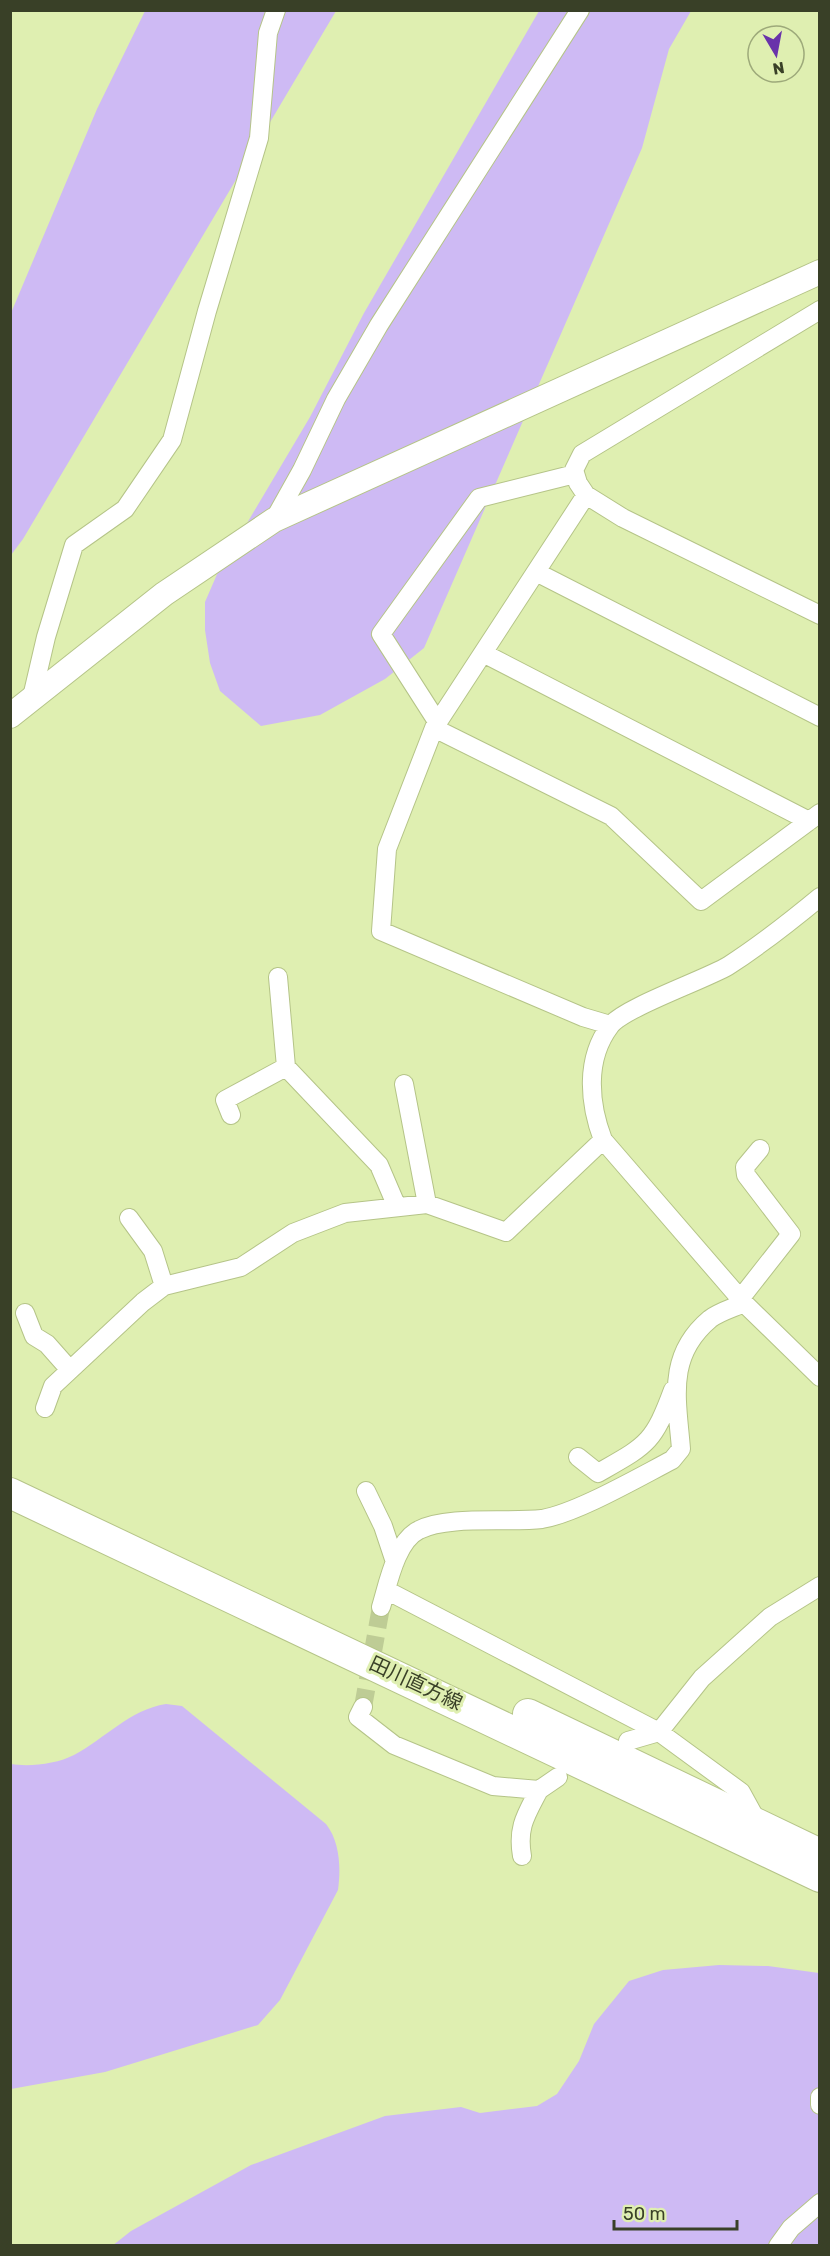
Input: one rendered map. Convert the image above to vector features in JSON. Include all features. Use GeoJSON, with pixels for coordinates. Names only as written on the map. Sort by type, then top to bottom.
{"type":"FeatureCollection","features":[{"type":"Feature","properties":{"kind":"main road","name":"田川直方線"},"geometry":{"type":"LineString","coordinates":[[10,1474],[574,1735],[756,1836],[819,1877]]}},
{"type":"Feature","properties":{"kind":"main road","name":"田川直方線"},"geometry":{"type":"LineString","coordinates":[[10,1492],[537,1740],[756,1836],[819,1854]]}},
{"type":"Feature","properties":{"kind":"street"},"geometry":{"type":"LineString","coordinates":[[32,697],[46,637],[74,545],[125,509],[171,440],[259,138],[268,33],[276,10]]}},
{"type":"Feature","properties":{"kind":"street"},"geometry":{"type":"LineString","coordinates":[[274,520],[336,399],[379,325],[580,10]]}},
{"type":"Feature","properties":{"kind":"street"},"geometry":{"type":"LineString","coordinates":[[10,716],[164,594],[274,520],[819,272]]}},
{"type":"Feature","properties":{"kind":"street"},"geometry":{"type":"LineString","coordinates":[[819,310],[582,454],[574,470],[586,495],[623,518],[819,615]]}},
{"type":"Feature","properties":{"kind":"street"},"geometry":{"type":"LineString","coordinates":[[483,653],[814,817],[701,901],[611,816],[436,726],[381,634],[479,498],[575,474]]}},
{"type":"Feature","properties":{"kind":"street"},"geometry":{"type":"LineString","coordinates":[[586,495],[436,726],[387,849],[381,931],[583,1017],[610,1025]]}},
{"type":"Feature","properties":{"kind":"street"},"geometry":{"type":"LineString","coordinates":[[536,572],[819,717]]}},
{"type":"Feature","properties":{"kind":"street"},"geometry":{"type":"LineString","coordinates":[[817,902],[728,966],[610,1025],[594,1061],[591,1095],[594,1115],[603,1140],[742,1301],[819,1377]]}},
{"type":"Feature","properties":{"kind":"street"},"geometry":{"type":"LineString","coordinates":[[278,978],[286,1067],[379,1165],[396,1207]]}},
{"type":"Feature","properties":{"kind":"street"},"geometry":{"type":"LineString","coordinates":[[231,1115],[225,1100],[286,1067]]}},
{"type":"Feature","properties":{"kind":"street"},"geometry":{"type":"LineString","coordinates":[[404,1084],[427,1204]]}},
{"type":"Feature","properties":{"kind":"street"},"geometry":{"type":"LineString","coordinates":[[45,1407],[53,1386],[142,1302],[164,1286],[240,1267],[293,1233],[345,1213],[427,1204],[506,1232],[603,1140]]}},
{"type":"Feature","properties":{"kind":"street"},"geometry":{"type":"LineString","coordinates":[[578,1457],[598,1473],[643,1447],[660,1426],[675,1385],[681,1352],[710,1318],[742,1301],[791,1234],[746,1175],[745,1167],[760,1149]]}},
{"type":"Feature","properties":{"kind":"street"},"geometry":{"type":"LineString","coordinates":[[129,1218],[153,1251],[164,1286]]}},
{"type":"Feature","properties":{"kind":"street"},"geometry":{"type":"LineString","coordinates":[[25,1313],[34,1335],[47,1344],[70,1370]]}},
{"type":"Feature","properties":{"kind":"street"},"geometry":{"type":"LineString","coordinates":[[675,1385],[681,1449],[672,1460],[578,1506],[544,1518],[442,1524],[418,1530],[399,1552],[383,1598],[659,1732],[741,1792],[756,1836]]}},
{"type":"Feature","properties":{"kind":"street"},"geometry":{"type":"LineString","coordinates":[[366,1491],[383,1526],[395,1562]]}},
{"type":"Feature","properties":{"kind":"street"},"geometry":{"type":"LineString","coordinates":[[628,1741],[659,1732],[702,1678],[770,1617],[819,1586]]}},
{"type":"Feature","properties":{"kind":"street"},"geometry":{"type":"LineString","coordinates":[[363,1707],[358,1718],[393,1745],[493,1786],[539,1790]]}},
{"type":"Feature","properties":{"kind":"street"},"geometry":{"type":"LineString","coordinates":[[522,1856],[519,1839],[521,1826],[539,1790],[558,1777]]}},
{"type":"Feature","properties":{"kind":"street"},"geometry":{"type":"LineString","coordinates":[[819,2097],[819,2105]]}},
{"type":"Feature","properties":{"kind":"street"},"geometry":{"type":"LineString","coordinates":[[778,2246],[791,2228],[819,2203]]}},
{"type":"Feature","properties":{"kind":"shaded area"},"geometry":{"type":"Polygon","coordinates":[[[145,11],[336,11],[23,539],[11,555],[11,313],[97,109],[145,11]]]}},
{"type":"Feature","properties":{"kind":"shaded area"},"geometry":{"type":"Polygon","coordinates":[[[539,11],[691,11],[669,49],[642,148],[424,648],[385,679],[320,715],[261,726],[220,691],[210,663],[205,630],[205,602],[218,572],[310,417],[364,313],[539,11]]]}},
{"type":"Feature","properties":{"kind":"shaded area"},"geometry":{"type":"Polygon","coordinates":[[[166,1704],[182,1706],[326,1824],[337,1847],[338,1890],[280,2000],[258,2025],[105,2072],[11,2089],[11,1764],[43,1764],[60,1761],[86,1748],[129,1718],[166,1704]]]}},
{"type":"Feature","properties":{"kind":"shaded area"},"geometry":{"type":"Polygon","coordinates":[[[719,1965],[768,1966],[819,1973],[819,2245],[112,2246],[131,2231],[251,2165],[385,2116],[461,2107],[480,2113],[537,2106],[557,2094],[579,2061],[594,2024],[629,1981],[663,1970],[719,1965]]]}},
{"type":"Feature","properties":{"kind":"tunnel"},"geometry":{"type":"LineString","coordinates":[[363,1707],[381,1607]]}}]}
